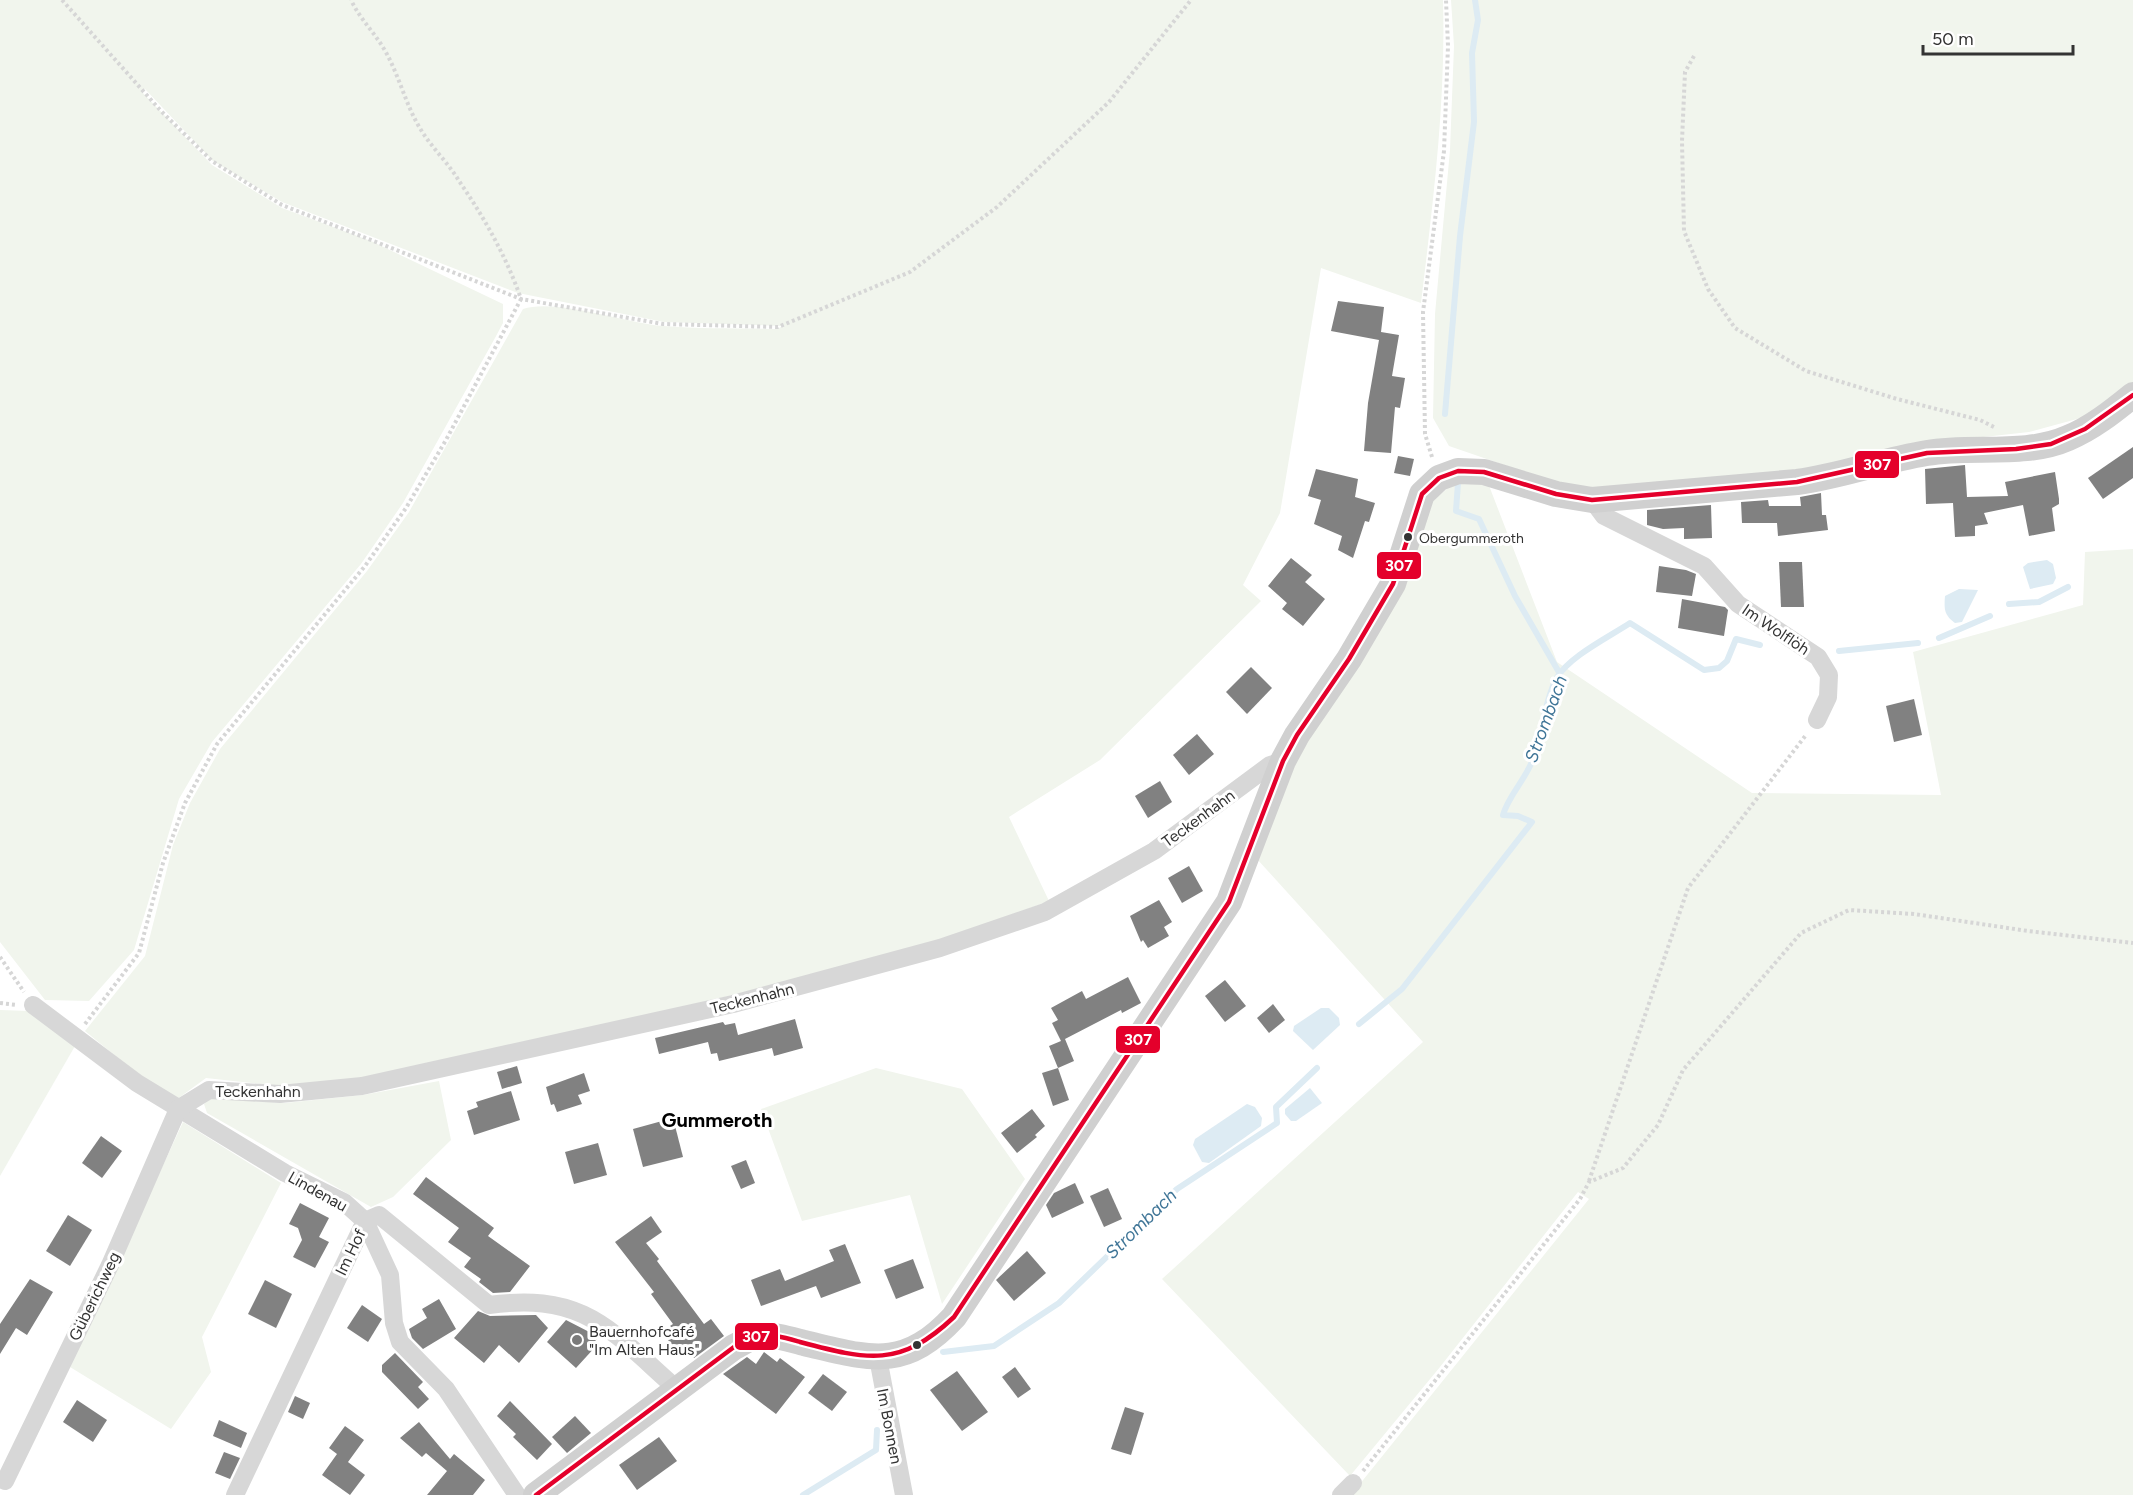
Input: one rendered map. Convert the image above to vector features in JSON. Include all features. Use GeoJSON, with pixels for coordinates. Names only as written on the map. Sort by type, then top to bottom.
{"type":"FeatureCollection","features":[{"type":"Feature","properties":{"kind":"street"},"geometry":{"type":"LineString","coordinates":[[536,1495],[734,1347],[756,1336],[772,1335],[878,1358],[912,1351],[934,1338],[961,1307],[1229,902],[1283,761],[1297,735],[1348,659],[1393,584],[1422,494],[1439,478],[1458,471],[1484,472],[1556,494],[1592,500],[1831,478],[1893,459],[1930,452],[2031,447],[2066,439],[2102,420],[2133,395]]}},
{"type":"Feature","properties":{"kind":"street","name":"Im Wolflöh"},"geometry":{"type":"LineString","coordinates":[[1592,500],[1604,516],[1704,566],[1738,604],[1818,657],[1829,675],[1828,697],[1817,720]]}},
{"type":"Feature","properties":{"kind":"street","name":"Teckenhahn"},"geometry":{"type":"LineString","coordinates":[[178,1109],[208,1090],[280,1094],[385,1082],[733,1004],[940,948],[1045,912],[1154,851],[1270,765],[1283,761]]}},
{"type":"Feature","properties":{"kind":"street","name":"Lindenau"},"geometry":{"type":"LineString","coordinates":[[33,1005],[137,1083],[285,1173],[344,1202],[365,1221],[390,1275],[394,1323],[400,1342],[446,1389],[517,1495]]}},
{"type":"Feature","properties":{"kind":"street","name":"Güberichweg"},"geometry":{"type":"LineString","coordinates":[[5,1481],[110,1265],[178,1109]]}},
{"type":"Feature","properties":{"kind":"street","name":"Im Hof"},"geometry":{"type":"LineString","coordinates":[[235,1495],[365,1221],[379,1215],[489,1305],[521,1301],[565,1305],[589,1315],[677,1389]]}},
{"type":"Feature","properties":{"kind":"street","name":"Im Bonnen"},"geometry":{"type":"LineString","coordinates":[[878,1358],[904,1495]]}},
{"type":"Feature","properties":{"kind":"path"},"geometry":{"type":"LineString","coordinates":[[62,0],[161,111],[212,161],[282,205],[520,299],[663,324],[778,327],[910,272],[997,207],[1109,102],[1191,0]]}},
{"type":"Feature","properties":{"kind":"path"},"geometry":{"type":"LineString","coordinates":[[76,1036],[139,953],[163,863],[185,803],[217,744],[365,566],[406,508],[446,440],[520,299],[512,275],[489,231],[458,179],[440,159],[421,130],[384,48],[360,18],[351,0]]}},
{"type":"Feature","properties":{"kind":"path"},"geometry":{"type":"LineString","coordinates":[[1439,478],[1425,434],[1423,312],[1444,151],[1448,46],[1446,0]]}},
{"type":"Feature","properties":{"kind":"path"},"geometry":{"type":"LineString","coordinates":[[1694,56],[1685,72],[1682,141],[1684,231],[1708,289],[1735,328],[1806,371],[1897,399],[1980,420],[2001,431]]}},
{"type":"Feature","properties":{"kind":"path"},"geometry":{"type":"LineString","coordinates":[[1347,1489],[1467,1344],[1580,1199],[1589,1182],[1688,888],[1817,720]]}},
{"type":"Feature","properties":{"kind":"path"},"geometry":{"type":"LineString","coordinates":[[1589,1182],[1623,1168],[1658,1125],[1683,1070],[1801,933],[1849,910],[1914,914],[2028,932],[2133,943]]}},
{"type":"Feature","properties":{"kind":"path"},"geometry":{"type":"LineString","coordinates":[[0,957],[33,1005]]}},
{"type":"Feature","properties":{"kind":"shaded area"},"geometry":{"type":"Polygon","coordinates":[[[0,0],[1443,0],[1441,114],[1421,303],[1321,268],[1280,513],[1243,585],[1261,601],[1100,760],[1009,817],[1049,901],[938,942],[733,995],[362,1081],[280,1086],[206,1078],[176,1100],[141,1077],[85,1031],[145,956],[173,845],[190,803],[220,749],[367,571],[409,512],[523,309],[537,306],[572,309],[648,324],[677,327],[777,329],[783,326],[664,322],[518,293],[282,202],[213,161],[145,89],[141,91],[212,165],[282,208],[371,241],[503,304],[503,323],[403,503],[361,564],[212,742],[179,799],[134,950],[89,1001],[45,1000],[0,942],[0,0]]]}},
{"type":"Feature","properties":{"kind":"shaded area"},"geometry":{"type":"Polygon","coordinates":[[[1451,0],[2133,0],[2133,384],[2088,416],[2029,432],[1920,444],[1796,472],[1601,491],[1568,487],[1449,446],[1433,418],[1435,314],[1450,150],[1454,46],[1451,0]]]}},
{"type":"Feature","properties":{"kind":"shaded area"},"geometry":{"type":"Polygon","coordinates":[[[1454,483],[1488,483],[1557,662],[1752,793],[1941,795],[1913,652],[2083,605],[2085,552],[2133,549],[2133,1495],[1351,1495],[1589,1199],[1578,1192],[1440,1367],[1350,1476],[1162,1279],[1423,1042],[1257,859],[1301,749],[1430,503],[1454,483]]]}},
{"type":"Feature","properties":{"kind":"shaded area"},"geometry":{"type":"Polygon","coordinates":[[[2047,560],[2053,564],[2056,578],[2053,584],[2030,589],[2023,567],[2028,563],[2047,560]]]}},
{"type":"Feature","properties":{"kind":"shaded area"},"geometry":{"type":"Polygon","coordinates":[[[1959,589],[1978,590],[1962,622],[1955,623],[1945,611],[1945,596],[1959,589]]]}},
{"type":"Feature","properties":{"kind":"shaded area"},"geometry":{"type":"Polygon","coordinates":[[[1321,1008],[1329,1008],[1339,1018],[1340,1025],[1313,1050],[1293,1031],[1294,1026],[1321,1008]]]}},
{"type":"Feature","properties":{"kind":"shaded area"},"geometry":{"type":"Polygon","coordinates":[[[0,1010],[29,1011],[75,1046],[0,1176],[0,1010]]]}},
{"type":"Feature","properties":{"kind":"shaded area"},"geometry":{"type":"Polygon","coordinates":[[[876,1068],[962,1089],[1025,1179],[942,1304],[910,1195],[802,1221],[761,1109],[876,1068]]]}},
{"type":"Feature","properties":{"kind":"shaded area"},"geometry":{"type":"Polygon","coordinates":[[[439,1081],[451,1140],[393,1197],[371,1207],[207,1113],[204,1104],[211,1098],[285,1103],[363,1095],[439,1081]]]}},
{"type":"Feature","properties":{"kind":"shaded area"},"geometry":{"type":"Polygon","coordinates":[[[1310,1088],[1322,1103],[1296,1121],[1291,1121],[1285,1114],[1285,1109],[1310,1088]]]}},
{"type":"Feature","properties":{"kind":"shaded area"},"geometry":{"type":"Polygon","coordinates":[[[1247,1104],[1255,1107],[1262,1118],[1261,1126],[1209,1163],[1202,1162],[1193,1145],[1195,1139],[1247,1104]]]}},
{"type":"Feature","properties":{"kind":"shaded area"},"geometry":{"type":"Polygon","coordinates":[[[183,1122],[281,1183],[202,1337],[211,1372],[171,1429],[70,1367],[183,1122]]]}},
{"type":"Feature","properties":{"kind":"building"},"geometry":{"type":"Polygon","coordinates":[[[1338,301],[1384,307],[1381,332],[1399,335],[1392,376],[1405,378],[1400,408],[1395,407],[1391,453],[1364,451],[1368,403],[1379,340],[1331,331],[1338,301]]]}},
{"type":"Feature","properties":{"kind":"building"},"geometry":{"type":"Polygon","coordinates":[[[2133,447],[2133,478],[2103,499],[2088,478],[2133,447]]]}},
{"type":"Feature","properties":{"kind":"building"},"geometry":{"type":"Polygon","coordinates":[[[1398,456],[1414,459],[1410,476],[1394,473],[1398,456]]]}},
{"type":"Feature","properties":{"kind":"building"},"geometry":{"type":"Polygon","coordinates":[[[1965,465],[1967,497],[2008,496],[2005,482],[2055,472],[2059,504],[2052,508],[2055,531],[2029,536],[2023,505],[1984,513],[1988,524],[1975,526],[1975,536],[1955,537],[1953,503],[1926,504],[1925,469],[1965,465]]]}},
{"type":"Feature","properties":{"kind":"building"},"geometry":{"type":"Polygon","coordinates":[[[1316,469],[1358,479],[1355,497],[1375,503],[1369,522],[1365,521],[1353,558],[1338,550],[1342,536],[1314,524],[1321,500],[1308,496],[1316,469]]]}},
{"type":"Feature","properties":{"kind":"building"},"geometry":{"type":"Polygon","coordinates":[[[1821,493],[1822,515],[1826,515],[1828,530],[1778,536],[1777,523],[1742,523],[1741,502],[1768,500],[1769,506],[1801,506],[1800,497],[1821,493]]]}},
{"type":"Feature","properties":{"kind":"building"},"geometry":{"type":"Polygon","coordinates":[[[1711,505],[1712,538],[1684,539],[1684,528],[1663,529],[1647,525],[1647,510],[1711,505]]]}},
{"type":"Feature","properties":{"kind":"building"},"geometry":{"type":"Polygon","coordinates":[[[1291,558],[1312,575],[1305,582],[1325,599],[1303,626],[1282,609],[1287,603],[1268,586],[1291,558]]]}},
{"type":"Feature","properties":{"kind":"building"},"geometry":{"type":"Polygon","coordinates":[[[1779,562],[1802,562],[1804,607],[1781,607],[1779,562]]]}},
{"type":"Feature","properties":{"kind":"building"},"geometry":{"type":"Polygon","coordinates":[[[1659,566],[1696,574],[1692,596],[1656,592],[1659,566]]]}},
{"type":"Feature","properties":{"kind":"building"},"geometry":{"type":"Polygon","coordinates":[[[1682,599],[1725,607],[1728,610],[1724,636],[1678,628],[1682,599]]]}},
{"type":"Feature","properties":{"kind":"building"},"geometry":{"type":"Polygon","coordinates":[[[1251,667],[1272,688],[1247,714],[1226,692],[1251,667]]]}},
{"type":"Feature","properties":{"kind":"building"},"geometry":{"type":"Polygon","coordinates":[[[1914,699],[1922,735],[1894,742],[1886,706],[1914,699]]]}},
{"type":"Feature","properties":{"kind":"building"},"geometry":{"type":"Polygon","coordinates":[[[1197,734],[1214,754],[1189,775],[1173,755],[1197,734]]]}},
{"type":"Feature","properties":{"kind":"building"},"geometry":{"type":"Polygon","coordinates":[[[1160,781],[1172,802],[1148,818],[1135,796],[1160,781]]]}},
{"type":"Feature","properties":{"kind":"building"},"geometry":{"type":"Polygon","coordinates":[[[1189,866],[1203,891],[1182,903],[1168,878],[1189,866]]]}},
{"type":"Feature","properties":{"kind":"building"},"geometry":{"type":"Polygon","coordinates":[[[1159,900],[1172,922],[1164,927],[1169,936],[1148,948],[1143,940],[1141,942],[1130,916],[1159,900]]]}},
{"type":"Feature","properties":{"kind":"building"},"geometry":{"type":"Polygon","coordinates":[[[1128,977],[1141,1003],[1122,1013],[1121,1010],[1065,1039],[1074,1061],[1058,1068],[1049,1046],[1061,1041],[1052,1023],[1058,1020],[1051,1008],[1082,991],[1086,999],[1128,977]]]}},
{"type":"Feature","properties":{"kind":"building"},"geometry":{"type":"Polygon","coordinates":[[[1225,980],[1246,1006],[1225,1022],[1205,996],[1225,980]]]}},
{"type":"Feature","properties":{"kind":"building"},"geometry":{"type":"Polygon","coordinates":[[[1273,1004],[1285,1020],[1269,1033],[1257,1018],[1273,1004]]]}},
{"type":"Feature","properties":{"kind":"building"},"geometry":{"type":"Polygon","coordinates":[[[795,1019],[803,1048],[774,1056],[772,1048],[719,1061],[717,1053],[711,1054],[708,1042],[659,1054],[655,1038],[723,1022],[725,1025],[735,1023],[738,1035],[795,1019]]]}},
{"type":"Feature","properties":{"kind":"building"},"geometry":{"type":"Polygon","coordinates":[[[517,1066],[522,1083],[502,1089],[497,1072],[517,1066]]]}},
{"type":"Feature","properties":{"kind":"building"},"geometry":{"type":"Polygon","coordinates":[[[1058,1068],[1069,1100],[1053,1106],[1042,1073],[1058,1068]]]}},
{"type":"Feature","properties":{"kind":"building"},"geometry":{"type":"Polygon","coordinates":[[[584,1073],[590,1091],[578,1095],[582,1104],[557,1112],[554,1104],[551,1105],[546,1087],[584,1073]]]}},
{"type":"Feature","properties":{"kind":"building"},"geometry":{"type":"Polygon","coordinates":[[[511,1091],[520,1120],[474,1135],[467,1111],[478,1107],[476,1102],[511,1091]]]}},
{"type":"Feature","properties":{"kind":"building"},"geometry":{"type":"Polygon","coordinates":[[[1032,1109],[1045,1126],[1035,1135],[1037,1137],[1017,1153],[1001,1133],[1032,1109]]]}},
{"type":"Feature","properties":{"kind":"building"},"geometry":{"type":"Polygon","coordinates":[[[673,1118],[683,1157],[643,1167],[633,1129],[673,1118]]]}},
{"type":"Feature","properties":{"kind":"building"},"geometry":{"type":"Polygon","coordinates":[[[101,1136],[122,1151],[102,1178],[82,1163],[101,1136]]]}},
{"type":"Feature","properties":{"kind":"building"},"geometry":{"type":"Polygon","coordinates":[[[598,1143],[607,1175],[574,1184],[565,1152],[598,1143]]]}},
{"type":"Feature","properties":{"kind":"building"},"geometry":{"type":"Polygon","coordinates":[[[746,1160],[755,1183],[741,1189],[731,1166],[746,1160]]]}},
{"type":"Feature","properties":{"kind":"building"},"geometry":{"type":"Polygon","coordinates":[[[426,1177],[494,1228],[488,1236],[530,1266],[510,1292],[493,1293],[479,1282],[481,1279],[464,1267],[471,1258],[448,1242],[459,1228],[413,1194],[426,1177]]]}},
{"type":"Feature","properties":{"kind":"building"},"geometry":{"type":"Polygon","coordinates":[[[1075,1183],[1084,1203],[1052,1218],[1046,1205],[1054,1193],[1075,1183]]]}},
{"type":"Feature","properties":{"kind":"building"},"geometry":{"type":"Polygon","coordinates":[[[1108,1188],[1122,1219],[1104,1227],[1090,1196],[1108,1188]]]}},
{"type":"Feature","properties":{"kind":"building"},"geometry":{"type":"Polygon","coordinates":[[[300,1203],[329,1218],[319,1237],[329,1242],[315,1268],[293,1257],[302,1240],[298,1228],[289,1224],[300,1203]]]}},
{"type":"Feature","properties":{"kind":"building"},"geometry":{"type":"Polygon","coordinates":[[[68,1215],[92,1230],[70,1266],[46,1251],[68,1215]]]}},
{"type":"Feature","properties":{"kind":"building"},"geometry":{"type":"Polygon","coordinates":[[[651,1216],[662,1232],[646,1243],[704,1324],[711,1319],[724,1336],[694,1358],[686,1346],[679,1353],[668,1340],[676,1333],[670,1326],[673,1324],[651,1294],[654,1292],[615,1242],[651,1216]]]}},
{"type":"Feature","properties":{"kind":"building"},"geometry":{"type":"Polygon","coordinates":[[[845,1244],[861,1283],[821,1298],[816,1286],[761,1306],[751,1280],[780,1269],[785,1281],[834,1261],[829,1250],[845,1244]]]}},
{"type":"Feature","properties":{"kind":"building"},"geometry":{"type":"Polygon","coordinates":[[[1027,1251],[1046,1273],[1014,1301],[996,1280],[1027,1251]]]}},
{"type":"Feature","properties":{"kind":"building"},"geometry":{"type":"Polygon","coordinates":[[[913,1259],[924,1288],[896,1299],[884,1270],[913,1259]]]}},
{"type":"Feature","properties":{"kind":"building"},"geometry":{"type":"Polygon","coordinates":[[[30,1279],[53,1292],[27,1335],[16,1328],[0,1354],[0,1324],[30,1279]]]}},
{"type":"Feature","properties":{"kind":"building"},"geometry":{"type":"Polygon","coordinates":[[[265,1280],[292,1294],[276,1328],[248,1314],[265,1280]]]}},
{"type":"Feature","properties":{"kind":"building"},"geometry":{"type":"Polygon","coordinates":[[[439,1299],[456,1329],[423,1349],[412,1338],[409,1329],[427,1318],[422,1309],[439,1299]]]}},
{"type":"Feature","properties":{"kind":"building"},"geometry":{"type":"Polygon","coordinates":[[[362,1305],[382,1319],[368,1342],[347,1328],[362,1305]]]}},
{"type":"Feature","properties":{"kind":"building"},"geometry":{"type":"Polygon","coordinates":[[[478,1311],[490,1316],[536,1315],[548,1328],[519,1363],[499,1345],[484,1363],[454,1338],[478,1311]]]}},
{"type":"Feature","properties":{"kind":"building"},"geometry":{"type":"Polygon","coordinates":[[[566,1320],[599,1337],[594,1342],[597,1345],[576,1368],[547,1342],[566,1320]]]}},
{"type":"Feature","properties":{"kind":"building"},"geometry":{"type":"Polygon","coordinates":[[[764,1352],[777,1362],[780,1358],[805,1377],[776,1414],[723,1374],[747,1357],[756,1364],[764,1352]]]}},
{"type":"Feature","properties":{"kind":"building"},"geometry":{"type":"Polygon","coordinates":[[[395,1353],[423,1382],[418,1387],[429,1399],[418,1409],[382,1372],[382,1365],[395,1353]]]}},
{"type":"Feature","properties":{"kind":"building"},"geometry":{"type":"Polygon","coordinates":[[[1015,1367],[1031,1389],[1018,1398],[1002,1377],[1015,1367]]]}},
{"type":"Feature","properties":{"kind":"building"},"geometry":{"type":"Polygon","coordinates":[[[957,1371],[988,1412],[962,1431],[930,1390],[957,1371]]]}},
{"type":"Feature","properties":{"kind":"building"},"geometry":{"type":"Polygon","coordinates":[[[823,1374],[847,1392],[832,1411],[808,1393],[823,1374]]]}},
{"type":"Feature","properties":{"kind":"building"},"geometry":{"type":"Polygon","coordinates":[[[295,1396],[310,1403],[303,1419],[288,1412],[295,1396]]]}},
{"type":"Feature","properties":{"kind":"building"},"geometry":{"type":"Polygon","coordinates":[[[77,1400],[107,1420],[93,1442],[63,1422],[77,1400]]]}},
{"type":"Feature","properties":{"kind":"building"},"geometry":{"type":"Polygon","coordinates":[[[510,1401],[552,1444],[537,1460],[513,1437],[516,1434],[497,1416],[510,1401]]]}},
{"type":"Feature","properties":{"kind":"building"},"geometry":{"type":"Polygon","coordinates":[[[1125,1407],[1144,1413],[1131,1455],[1111,1449],[1125,1407]]]}},
{"type":"Feature","properties":{"kind":"building"},"geometry":{"type":"Polygon","coordinates":[[[575,1416],[591,1433],[567,1453],[552,1437],[575,1416]]]}},
{"type":"Feature","properties":{"kind":"building"},"geometry":{"type":"Polygon","coordinates":[[[219,1420],[247,1433],[241,1448],[213,1436],[219,1420]]]}},
{"type":"Feature","properties":{"kind":"building"},"geometry":{"type":"Polygon","coordinates":[[[419,1422],[450,1459],[454,1454],[485,1480],[473,1495],[427,1495],[447,1471],[426,1453],[422,1457],[400,1438],[419,1422]]]}},
{"type":"Feature","properties":{"kind":"building"},"geometry":{"type":"Polygon","coordinates":[[[345,1426],[364,1440],[348,1462],[344,1459],[365,1475],[350,1495],[322,1475],[337,1454],[329,1448],[345,1426]]]}},
{"type":"Feature","properties":{"kind":"building"},"geometry":{"type":"Polygon","coordinates":[[[659,1437],[677,1461],[637,1490],[619,1465],[659,1437]]]}},
{"type":"Feature","properties":{"kind":"building"},"geometry":{"type":"Polygon","coordinates":[[[224,1452],[240,1458],[230,1479],[215,1473],[224,1452]]]}},
{"type":"Feature","properties":{"kind":"waterway"},"geometry":{"type":"LineString","coordinates":[[1445,414],[1460,236],[1474,122],[1472,53],[1478,20],[1475,0]]}},
{"type":"Feature","properties":{"kind":"waterway"},"geometry":{"type":"LineString","coordinates":[[1458,483],[1456,511],[1479,519],[1515,596],[1560,674]]}},
{"type":"Feature","properties":{"kind":"waterway","name":"Strombach"},"geometry":{"type":"LineString","coordinates":[[2009,604],[2039,602],[2068,587]]}},
{"type":"Feature","properties":{"kind":"waterway","name":"Strombach"},"geometry":{"type":"LineString","coordinates":[[1939,638],[1990,616]]}},
{"type":"Feature","properties":{"kind":"waterway","name":"Strombach"},"geometry":{"type":"LineString","coordinates":[[1359,1024],[1402,989],[1532,822],[1518,816],[1503,815],[1533,759],[1556,679],[1570,663],[1630,623],[1704,670],[1719,668],[1727,661],[1736,639],[1760,645]]}},
{"type":"Feature","properties":{"kind":"waterway","name":"Strombach"},"geometry":{"type":"LineString","coordinates":[[1839,651],[1918,643]]}},
{"type":"Feature","properties":{"kind":"waterway","name":"Strombach"},"geometry":{"type":"LineString","coordinates":[[943,1352],[994,1346],[1059,1303],[1177,1189],[1277,1123],[1276,1107],[1317,1068]]}},
{"type":"Feature","properties":{"kind":"waterway","name":"Strombach"},"geometry":{"type":"LineString","coordinates":[[803,1495],[876,1450],[877,1430]]}},
{"type":"Feature","properties":{"kind":"transit line","name":"307"},"geometry":{"type":"LineString","coordinates":[[536,1495],[734,1347],[749,1339],[772,1336],[845,1353],[882,1355],[917,1345],[954,1317],[1229,902],[1283,761],[1297,735],[1349,659],[1393,584],[1422,494],[1439,478],[1458,471],[1484,472],[1556,494],[1592,500],[1797,482],[1927,453],[2016,449],[2051,444],[2085,429],[2133,395]]}},
{"type":"Feature","properties":{"kind":"place","name":"Obergummeroth"},"geometry":{"type":"Point","coordinates":[1408,537]}},
{"type":"Feature","properties":{"kind":"place","name":"Bauernhofcafé \"Im Alten Haus\""},"geometry":{"type":"Point","coordinates":[577,1340]}},
{"type":"Feature","properties":{"kind":"district","name":"Gummeroth"},"geometry":{"type":"Point","coordinates":[717,1120]}}]}
